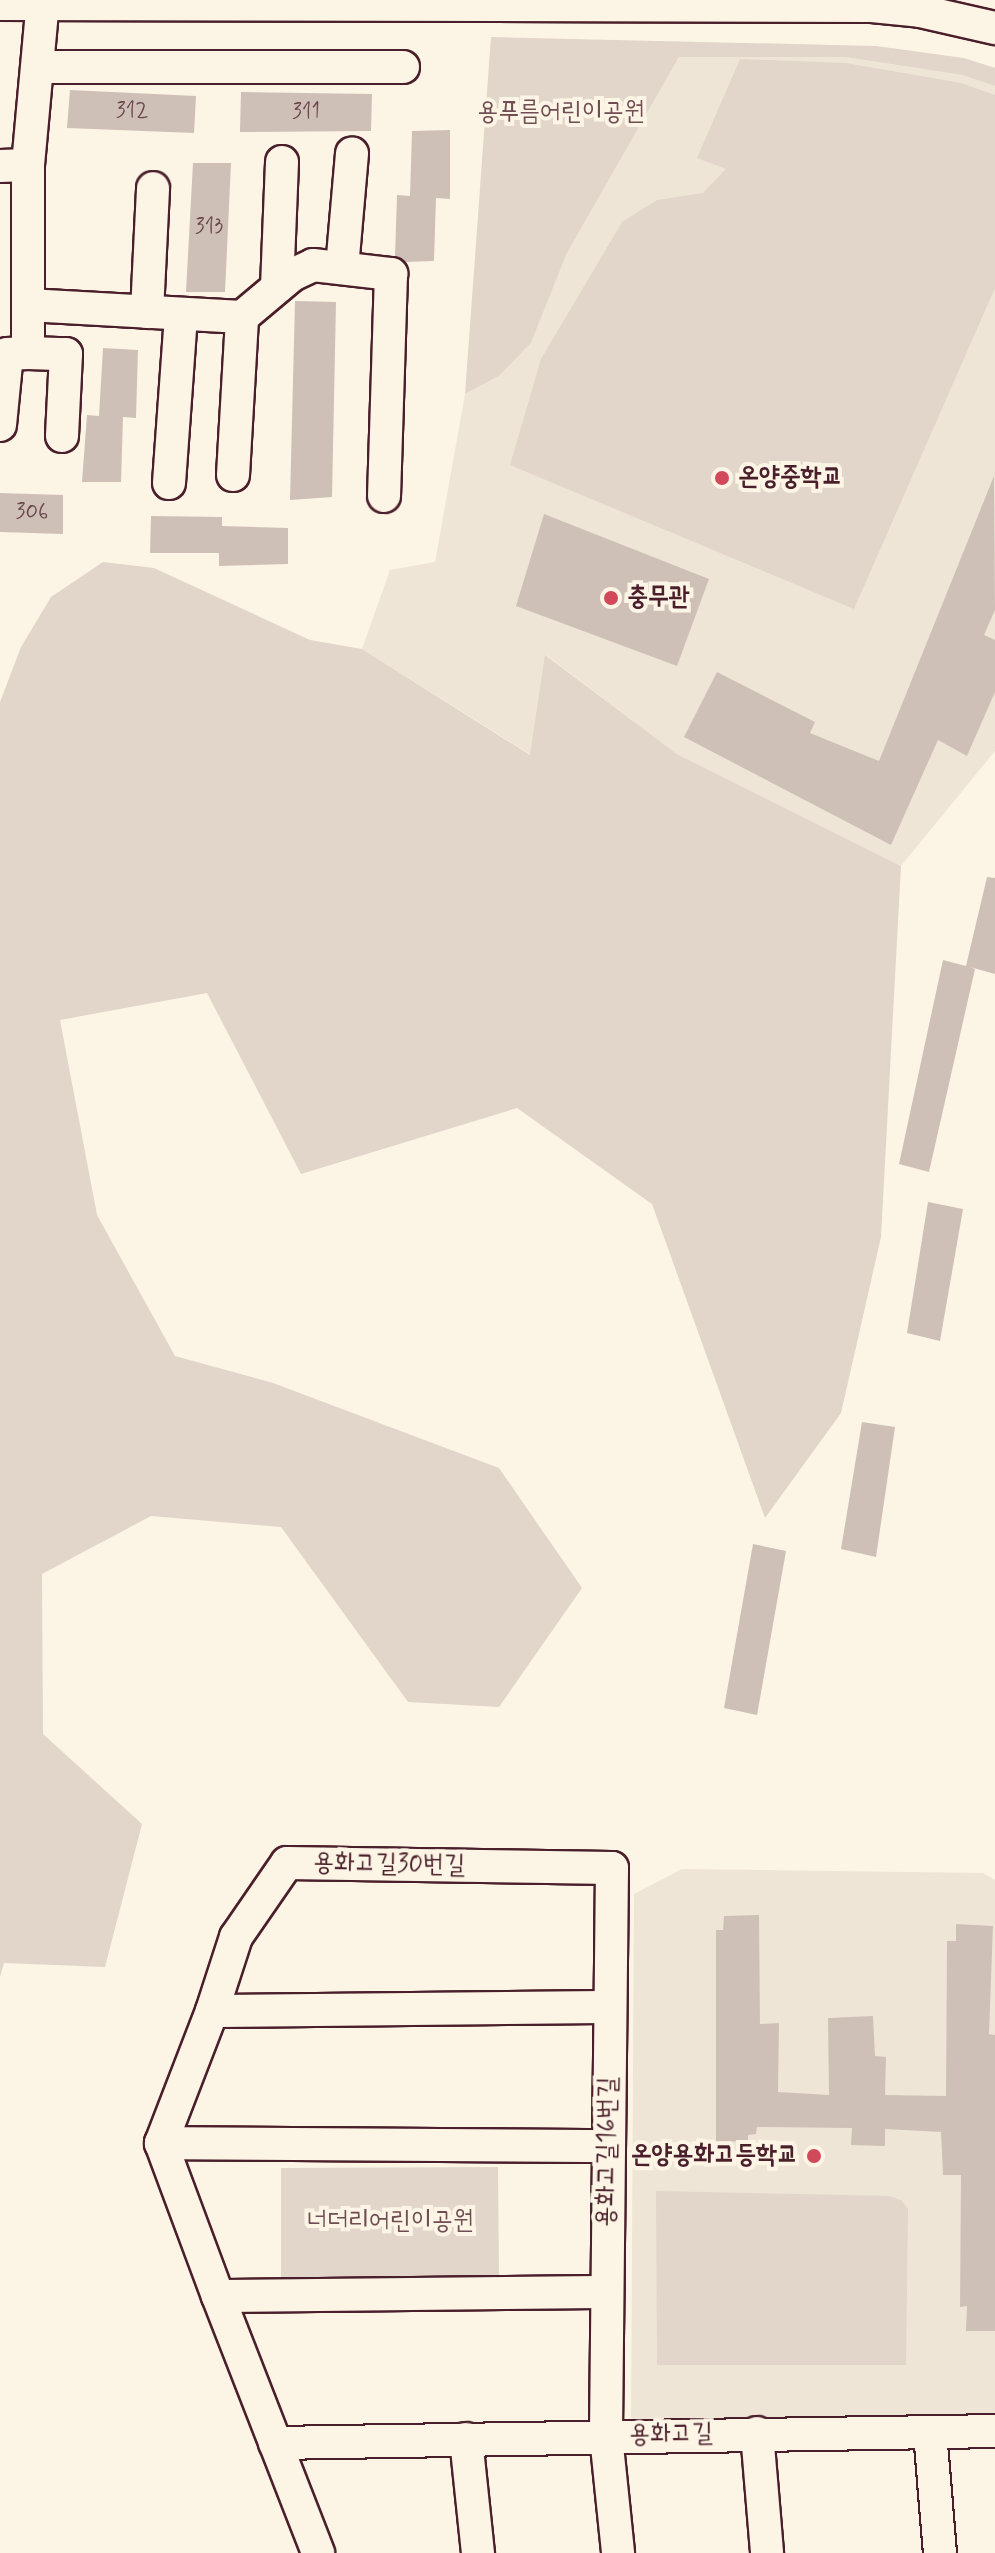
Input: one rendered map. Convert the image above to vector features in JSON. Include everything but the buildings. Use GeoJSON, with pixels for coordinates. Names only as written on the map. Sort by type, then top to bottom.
{"type":"FeatureCollection","features":[{"type":"Feature","properties":{"kind":"street"},"geometry":{"type":"LineString","coordinates":[[28,353],[28,305],[14,166],[39,67],[43,2]]}},
{"type":"Feature","properties":{"kind":"street"},"geometry":{"type":"LineString","coordinates":[[0,4],[784,3],[920,11],[995,28]]}},
{"type":"Feature","properties":{"kind":"street"},"geometry":{"type":"LineString","coordinates":[[39,67],[403,67]]}},
{"type":"Feature","properties":{"kind":"street"},"geometry":{"type":"LineString","coordinates":[[342,268],[352,153]]}},
{"type":"Feature","properties":{"kind":"street"},"geometry":{"type":"LineString","coordinates":[[277,287],[282,162]]}},
{"type":"Feature","properties":{"kind":"street"},"geometry":{"type":"LineString","coordinates":[[147,312],[153,188]]}},
{"type":"Feature","properties":{"kind":"street"},"geometry":{"type":"LineString","coordinates":[[28,305],[242,317],[277,287],[313,265],[391,274],[384,496]]}},
{"type":"Feature","properties":{"kind":"street"},"geometry":{"type":"LineString","coordinates":[[169,483],[181,314]]}},
{"type":"Feature","properties":{"kind":"street"},"geometry":{"type":"LineString","coordinates":[[233,475],[242,317]]}},
{"type":"Feature","properties":{"kind":"street"},"geometry":{"type":"LineString","coordinates":[[0,425],[7,354],[66,354],[62,436]]}},
{"type":"Feature","properties":{"kind":"street","name":"용화고길30번길"},"geometry":{"type":"LineString","coordinates":[[161,2143],[212,2011],[236,1937],[287,1863],[612,1868]]}},
{"type":"Feature","properties":{"kind":"street","name":"용화고길16번길"},"geometry":{"type":"LineString","coordinates":[[606,2436],[612,1868]]}},
{"type":"Feature","properties":{"kind":"street"},"geometry":{"type":"LineString","coordinates":[[212,2011],[610,2007]]}},
{"type":"Feature","properties":{"kind":"street"},"geometry":{"type":"LineString","coordinates":[[318,2553],[161,2143],[608,2146]]}},
{"type":"Feature","properties":{"kind":"street"},"geometry":{"type":"LineString","coordinates":[[218,2296],[606,2292]]}},
{"type":"Feature","properties":{"kind":"street","name":"용화고길"},"geometry":{"type":"LineString","coordinates":[[618,2553],[606,2436],[995,2431]]}},
{"type":"Feature","properties":{"kind":"street"},"geometry":{"type":"LineString","coordinates":[[930,2432],[940,2553]]}},
{"type":"Feature","properties":{"kind":"street"},"geometry":{"type":"LineString","coordinates":[[757,2433],[767,2553]]}},
{"type":"Feature","properties":{"kind":"street"},"geometry":{"type":"LineString","coordinates":[[275,2443],[606,2436]]}},
{"type":"Feature","properties":{"kind":"street"},"geometry":{"type":"LineString","coordinates":[[466,2439],[478,2553]]}},
{"type":"Feature","properties":{"kind":"shaded area","name":"온양중학교"},"geometry":{"type":"Polygon","coordinates":[[[679,57],[845,57],[962,75],[995,86],[995,751],[901,866],[677,754],[546,655],[531,755],[362,649],[390,570],[435,562],[465,394],[499,376],[531,343],[567,253],[679,57]]]}},
{"type":"Feature","properties":{"kind":"shaded area","name":"온양용화고등학교"},"geometry":{"type":"Polygon","coordinates":[[[682,1869],[983,1873],[995,1880],[995,2421],[641,2431],[631,2417],[634,1894],[682,1869]]]}},
{"type":"Feature","properties":{"kind":"green space","name":"용푸름어린이공원"},"geometry":{"type":"Polygon","coordinates":[[[491,37],[876,46],[964,58],[995,68],[995,86],[962,75],[845,57],[679,57],[567,253],[531,343],[499,376],[465,394],[491,37]]]}},
{"type":"Feature","properties":{"kind":"green space"},"geometry":{"type":"Polygon","coordinates":[[[740,59],[846,63],[961,83],[995,95],[995,288],[854,609],[510,465],[541,359],[622,222],[657,200],[703,193],[726,169],[697,158],[740,59]]]}},
{"type":"Feature","properties":{"kind":"green space"},"geometry":{"type":"Polygon","coordinates":[[[103,562],[154,568],[310,640],[362,649],[530,755],[545,655],[677,754],[901,866],[881,1237],[841,1413],[765,1518],[652,1204],[517,1108],[301,1174],[207,993],[60,1020],[97,1215],[175,1356],[273,1383],[499,1468],[582,1588],[499,1707],[408,1702],[281,1527],[151,1516],[42,1574],[43,1734],[142,1824],[105,1967],[4,1963],[0,1977],[0,702],[21,647],[51,597],[103,562]]]}},
{"type":"Feature","properties":{"kind":"green space","name":"너더리어린이공원"},"geometry":{"type":"Polygon","coordinates":[[[498,2167],[499,2277],[281,2278],[281,2168],[498,2167]]]}},
{"type":"Feature","properties":{"kind":"green space"},"geometry":{"type":"Polygon","coordinates":[[[656,2191],[889,2196],[901,2200],[908,2209],[906,2365],[657,2365],[656,2191]]]}},
{"type":"Feature","properties":{"kind":"place","name":"온양중학교"},"geometry":{"type":"Point","coordinates":[722,478]}},
{"type":"Feature","properties":{"kind":"place","name":"충무관"},"geometry":{"type":"Point","coordinates":[611,598]}},
{"type":"Feature","properties":{"kind":"place","name":"온양용화고등학교"},"geometry":{"type":"Point","coordinates":[814,2156]}}]}
